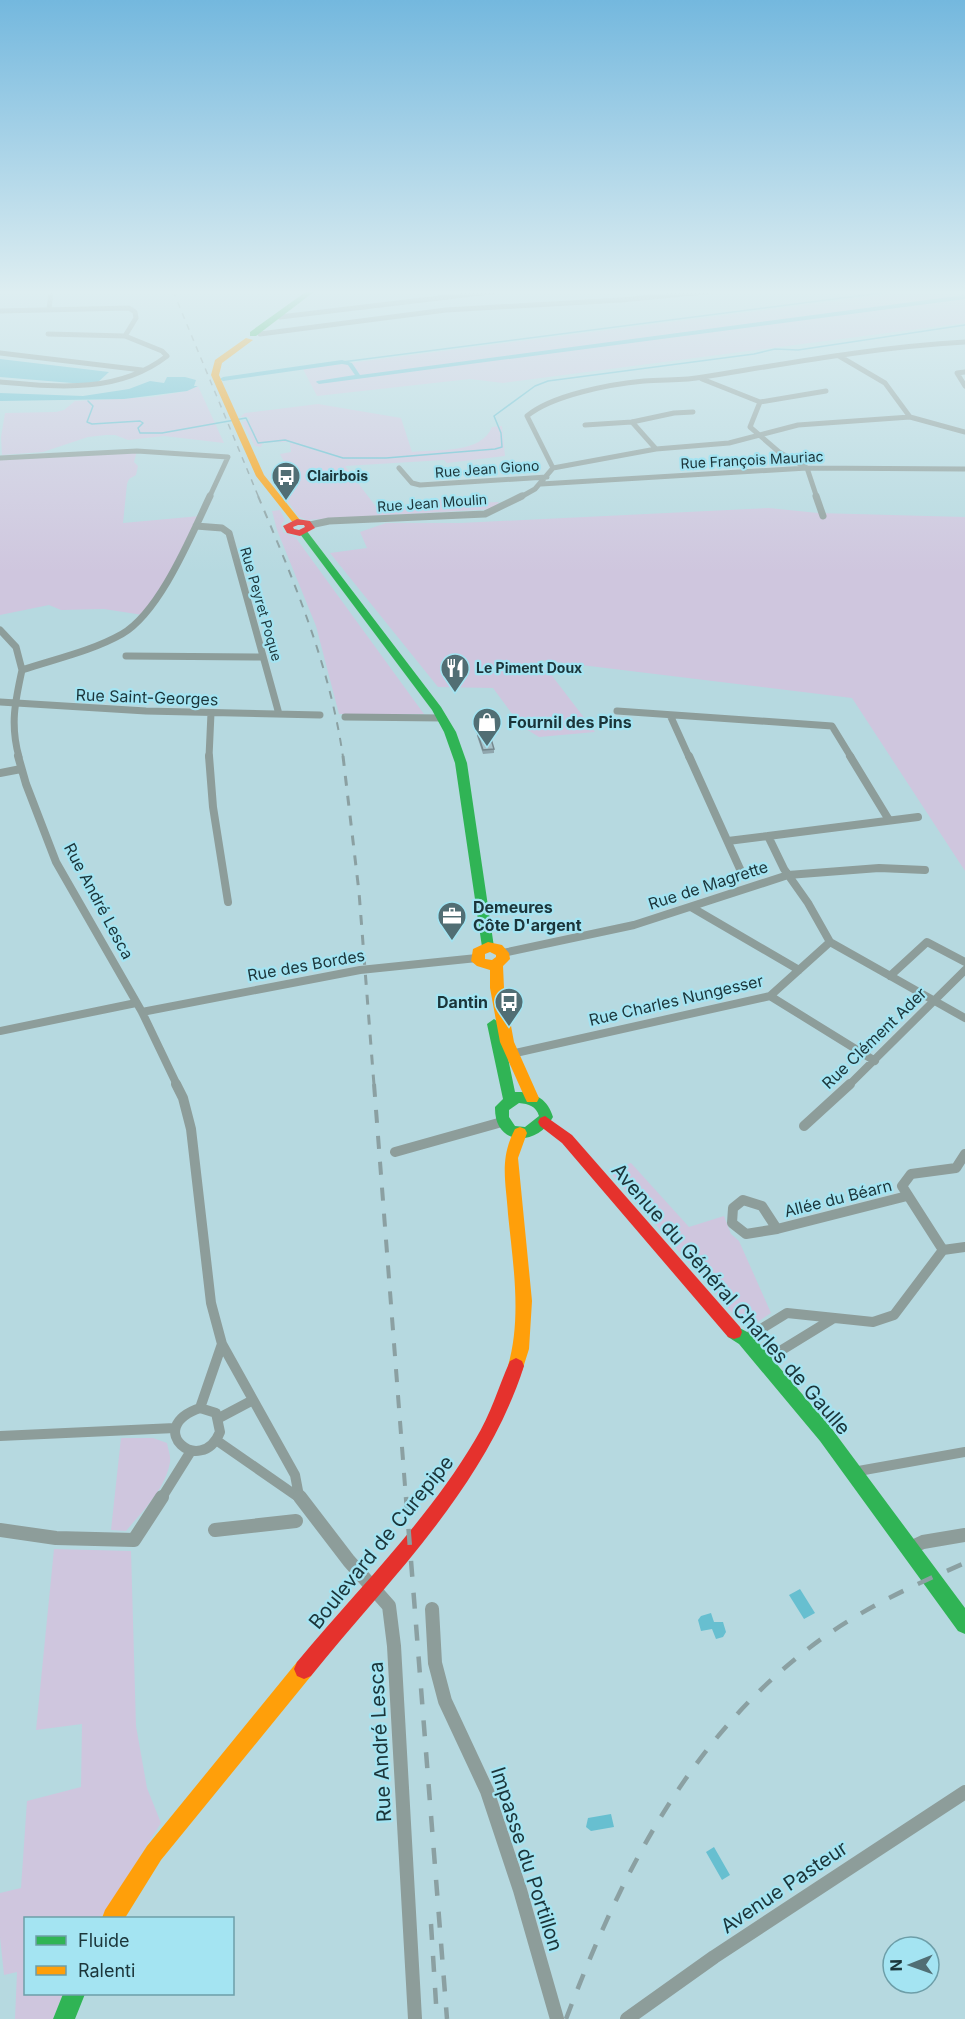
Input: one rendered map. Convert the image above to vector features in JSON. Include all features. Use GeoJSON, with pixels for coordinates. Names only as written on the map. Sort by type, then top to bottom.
{"type":"FeatureCollection","features":[{"type":"Feature","properties":{"kind":"main road"},"geometry":{"type":"LineString","coordinates":[[220,385],[260,476],[303,526],[443,718],[453,738],[461,763],[488,947],[497,948],[491,960],[495,1033],[510,1100]]}},
{"type":"Feature","properties":{"kind":"main road"},"geometry":{"type":"LineString","coordinates":[[491,960],[511,1054],[532,1098]]}},
{"type":"Feature","properties":{"kind":"main road"},"geometry":{"type":"LineString","coordinates":[[532,1098],[546,1111],[545,1122],[535,1131],[520,1133],[512,1131],[502,1122],[502,1107],[510,1100],[532,1098]]}},
{"type":"Feature","properties":{"kind":"main road","name":"Avenue du Général Charles de Gaulle"},"geometry":{"type":"LineString","coordinates":[[545,1122],[567,1139],[733,1331],[745,1339],[804,1407],[965,1624]]}},
{"type":"Feature","properties":{"kind":"main road","name":"Boulevard de Curepipe"},"geometry":{"type":"LineString","coordinates":[[115,1917],[154,1853],[342,1622],[444,1503],[489,1436],[509,1392],[521,1349],[524,1301],[511,1158],[520,1133]]}},
{"type":"Feature","properties":{"kind":"main road"},"geometry":{"type":"LineString","coordinates":[[64,2019],[74,1995]]}},
{"type":"Feature","properties":{"kind":"street"},"geometry":{"type":"LineString","coordinates":[[42,385],[79,388],[101,385]]}},
{"type":"Feature","properties":{"kind":"street"},"geometry":{"type":"LineString","coordinates":[[621,385],[561,397],[534,410],[527,416],[553,468],[656,449],[729,443],[798,425],[910,417],[965,432]]}},
{"type":"Feature","properties":{"kind":"street"},"geometry":{"type":"LineString","coordinates":[[718,385],[760,402],[826,391]]}},
{"type":"Feature","properties":{"kind":"street"},"geometry":{"type":"LineString","coordinates":[[887,385],[910,417]]}},
{"type":"Feature","properties":{"kind":"street"},"geometry":{"type":"LineString","coordinates":[[760,402],[750,427],[779,452],[807,468],[823,516]]}},
{"type":"Feature","properties":{"kind":"street"},"geometry":{"type":"LineString","coordinates":[[585,425],[632,422],[674,413],[693,412]]}},
{"type":"Feature","properties":{"kind":"street"},"geometry":{"type":"LineString","coordinates":[[632,422],[656,449]]}},
{"type":"Feature","properties":{"kind":"street"},"geometry":{"type":"LineString","coordinates":[[0,458],[130,451],[227,456],[227,461],[213,486],[196,526],[154,603],[124,633],[105,644],[22,670],[16,645],[0,630]]}},
{"type":"Feature","properties":{"kind":"street","name":"Rue Jean Giono"},"geometry":{"type":"LineString","coordinates":[[399,468],[412,483],[420,485],[547,477]]}},
{"type":"Feature","properties":{"kind":"street","name":"Rue Jean Moulin"},"geometry":{"type":"LineString","coordinates":[[303,526],[329,521],[485,514],[524,496],[541,484],[553,468]]}},
{"type":"Feature","properties":{"kind":"street","name":"Rue François Mauriac"},"geometry":{"type":"LineString","coordinates":[[541,484],[807,468],[965,470]]}},
{"type":"Feature","properties":{"kind":"street","name":"Rue Peyret Poque"},"geometry":{"type":"LineString","coordinates":[[196,526],[222,528],[229,533],[279,714]]}},
{"type":"Feature","properties":{"kind":"street"},"geometry":{"type":"LineString","coordinates":[[126,656],[263,657]]}},
{"type":"Feature","properties":{"kind":"street","name":"Rue André Lesca"},"geometry":{"type":"LineString","coordinates":[[22,670],[13,704],[13,731],[21,769],[57,862],[139,1007],[183,1098],[191,1129],[211,1303],[222,1344],[295,1475],[299,1496]]}},
{"type":"Feature","properties":{"kind":"street","name":"Rue Saint-Georges"},"geometry":{"type":"LineString","coordinates":[[0,702],[211,713],[320,715]]}},
{"type":"Feature","properties":{"kind":"street"},"geometry":{"type":"LineString","coordinates":[[617,711],[832,726],[889,820]]}},
{"type":"Feature","properties":{"kind":"street"},"geometry":{"type":"LineString","coordinates":[[211,713],[208,740],[220,857],[228,902]]}},
{"type":"Feature","properties":{"kind":"street"},"geometry":{"type":"LineString","coordinates":[[670,715],[740,869]]}},
{"type":"Feature","properties":{"kind":"street"},"geometry":{"type":"LineString","coordinates":[[345,717],[443,718]]}},
{"type":"Feature","properties":{"kind":"street"},"geometry":{"type":"LineString","coordinates":[[0,773],[21,769]]}},
{"type":"Feature","properties":{"kind":"street"},"geometry":{"type":"LineString","coordinates":[[728,841],[918,817]]}},
{"type":"Feature","properties":{"kind":"street"},"geometry":{"type":"LineString","coordinates":[[768,836],[788,875],[808,903],[830,942],[965,1018]]}},
{"type":"Feature","properties":{"kind":"street","name":"Rue de Magrette"},"geometry":{"type":"LineString","coordinates":[[491,960],[621,928],[788,875],[879,868],[925,870]]}},
{"type":"Feature","properties":{"kind":"street"},"geometry":{"type":"LineString","coordinates":[[691,907],[799,970]]}},
{"type":"Feature","properties":{"kind":"street","name":"Rue Charles Nungesser"},"geometry":{"type":"LineString","coordinates":[[511,1054],[770,996],[830,942]]}},
{"type":"Feature","properties":{"kind":"street"},"geometry":{"type":"LineString","coordinates":[[890,976],[927,942],[965,962]]}},
{"type":"Feature","properties":{"kind":"street","name":"Rue des Bordes"},"geometry":{"type":"LineString","coordinates":[[0,1031],[360,970],[491,960]]}},
{"type":"Feature","properties":{"kind":"street","name":"Rue Clément Ader"},"geometry":{"type":"LineString","coordinates":[[804,1126],[875,1061],[965,970]]}},
{"type":"Feature","properties":{"kind":"street"},"geometry":{"type":"LineString","coordinates":[[770,996],[875,1061]]}},
{"type":"Feature","properties":{"kind":"street"},"geometry":{"type":"LineString","coordinates":[[395,1152],[502,1122]]}},
{"type":"Feature","properties":{"kind":"street"},"geometry":{"type":"LineString","coordinates":[[943,1250],[902,1186],[910,1174],[956,1168],[965,1154]]}},
{"type":"Feature","properties":{"kind":"street","name":"Allée du Béarn"},"geometry":{"type":"LineString","coordinates":[[777,1229],[907,1196]]}},
{"type":"Feature","properties":{"kind":"street"},"geometry":{"type":"LineString","coordinates":[[745,1339],[787,1313],[873,1322],[894,1315],[943,1250],[965,1247]]}},
{"type":"Feature","properties":{"kind":"street"},"geometry":{"type":"LineString","coordinates":[[764,1361],[834,1318]]}},
{"type":"Feature","properties":{"kind":"street"},"geometry":{"type":"LineString","coordinates":[[200,1408],[222,1344]]}},
{"type":"Feature","properties":{"kind":"street"},"geometry":{"type":"LineString","coordinates":[[219,1418],[253,1400]]}},
{"type":"Feature","properties":{"kind":"street"},"geometry":{"type":"LineString","coordinates":[[200,1408],[211,1410],[219,1418],[221,1429],[216,1440],[205,1449],[191,1451],[176,1441],[175,1428],[181,1416],[200,1408]]}},
{"type":"Feature","properties":{"kind":"street"},"geometry":{"type":"LineString","coordinates":[[0,1436],[175,1428]]}},
{"type":"Feature","properties":{"kind":"street","name":"Rue André Lesca"},"geometry":{"type":"LineString","coordinates":[[216,1440],[299,1496],[348,1562],[389,1606],[394,1646],[415,2019]]}},
{"type":"Feature","properties":{"kind":"street"},"geometry":{"type":"LineString","coordinates":[[0,1530],[56,1538],[134,1540],[191,1451]]}},
{"type":"Feature","properties":{"kind":"street"},"geometry":{"type":"LineString","coordinates":[[853,1472],[965,1452]]}},
{"type":"Feature","properties":{"kind":"street"},"geometry":{"type":"LineString","coordinates":[[215,1530],[296,1521]]}},
{"type":"Feature","properties":{"kind":"street"},"geometry":{"type":"LineString","coordinates":[[910,1548],[923,1542],[965,1535]]}},
{"type":"Feature","properties":{"kind":"street","name":"Impasse du Portillon"},"geometry":{"type":"LineString","coordinates":[[432,1609],[435,1663],[444,1701],[487,1791],[520,1890],[557,2019]]}},
{"type":"Feature","properties":{"kind":"street","name":"Avenue Pasteur"},"geometry":{"type":"LineString","coordinates":[[627,2019],[723,1951],[965,1792]]}},
{"type":"Feature","properties":{"kind":"shaded area"},"geometry":{"type":"Polygon","coordinates":[[[311,385],[414,385],[317,396],[311,385]]]}},
{"type":"Feature","properties":{"kind":"shaded area"},"geometry":{"type":"Polygon","coordinates":[[[198,386],[224,443],[164,436],[128,440],[115,435],[106,435],[88,437],[43,452],[2,455],[1,437],[5,413],[56,412],[64,410],[75,401],[152,397],[187,391],[198,386]]]}},
{"type":"Feature","properties":{"kind":"shaded area"},"geometry":{"type":"Polygon","coordinates":[[[318,404],[401,418],[412,452],[469,446],[479,442],[492,427],[502,426],[505,456],[447,463],[444,460],[345,466],[377,508],[423,507],[422,501],[469,497],[474,503],[499,502],[493,509],[306,520],[298,516],[269,474],[289,471],[280,454],[291,452],[290,442],[263,442],[261,447],[255,446],[242,422],[250,420],[248,417],[240,417],[245,413],[318,404]]]}},
{"type":"Feature","properties":{"kind":"shaded area"},"geometry":{"type":"Polygon","coordinates":[[[137,451],[134,462],[138,466],[136,475],[129,479],[127,484],[123,523],[200,516],[155,603],[143,615],[104,609],[61,610],[49,605],[0,615],[0,458],[137,451]]]}},
{"type":"Feature","properties":{"kind":"shaded area"},"geometry":{"type":"Polygon","coordinates":[[[769,508],[818,513],[965,517],[965,871],[852,698],[540,660],[595,732],[539,737],[521,726],[493,688],[438,687],[330,553],[367,548],[360,532],[386,523],[461,523],[769,508]]]}},
{"type":"Feature","properties":{"kind":"shaded area"},"geometry":{"type":"Polygon","coordinates":[[[280,510],[285,520],[281,525],[283,532],[296,538],[424,714],[339,714],[316,626],[277,530],[272,511],[280,510]]]}},
{"type":"Feature","properties":{"kind":"shaded area"},"geometry":{"type":"Polygon","coordinates":[[[631,1163],[689,1227],[724,1216],[731,1234],[739,1241],[771,1313],[756,1323],[746,1324],[737,1318],[608,1170],[631,1163]]]}},
{"type":"Feature","properties":{"kind":"shaded area"},"geometry":{"type":"Polygon","coordinates":[[[121,1438],[153,1438],[167,1443],[170,1457],[168,1472],[159,1490],[126,1531],[111,1530],[121,1438]]]}},
{"type":"Feature","properties":{"kind":"shaded area"},"geometry":{"type":"Polygon","coordinates":[[[54,1549],[131,1551],[136,1726],[147,1788],[161,1823],[102,1917],[24,1917],[24,1995],[63,1995],[53,2019],[15,2019],[17,1972],[4,1975],[0,1937],[0,1893],[21,1888],[27,1801],[81,1787],[82,1724],[36,1730],[54,1549]]]}},
{"type":"Feature","properties":{"kind":"water"},"geometry":{"type":"Polygon","coordinates":[[[139,385],[198,386],[187,391],[124,399],[0,401],[0,393],[83,396],[129,389],[139,385]]]}},
{"type":"Feature","properties":{"kind":"water"},"geometry":{"type":"Polygon","coordinates":[[[800,1589],[815,1613],[804,1619],[789,1595],[800,1589]]]}},
{"type":"Feature","properties":{"kind":"water"},"geometry":{"type":"Polygon","coordinates":[[[711,1613],[714,1622],[723,1622],[726,1632],[723,1637],[716,1639],[712,1629],[701,1631],[698,1620],[701,1616],[711,1613]]]}},
{"type":"Feature","properties":{"kind":"water"},"geometry":{"type":"Polygon","coordinates":[[[611,1814],[614,1827],[591,1831],[586,1827],[588,1818],[611,1814]]]}},
{"type":"Feature","properties":{"kind":"water"},"geometry":{"type":"Polygon","coordinates":[[[714,1847],[730,1875],[722,1880],[706,1852],[714,1847]]]}},
{"type":"Feature","properties":{"kind":"building"},"geometry":{"type":"Polygon","coordinates":[[[477,732],[489,732],[494,749],[483,750],[477,732]]]}},
{"type":"Feature","properties":{"kind":"waterway"},"geometry":{"type":"LineString","coordinates":[[88,401],[93,406],[87,422],[92,424],[140,421],[143,423],[138,428],[140,433],[162,433],[246,418],[258,443],[285,440],[343,458],[386,458],[502,447],[501,433],[494,416],[537,385]]}},
{"type":"Feature","properties":{"kind":"railway"},"geometry":{"type":"LineString","coordinates":[[212,385],[259,498]]}},
{"type":"Feature","properties":{"kind":"railway"},"geometry":{"type":"LineString","coordinates":[[258,496],[285,560],[320,657],[343,757]]}},
{"type":"Feature","properties":{"kind":"railway"},"geometry":{"type":"LineString","coordinates":[[343,756],[359,892],[374,1085]]}},
{"type":"Feature","properties":{"kind":"railway"},"geometry":{"type":"LineString","coordinates":[[374,1084],[406,1499]]}},
{"type":"Feature","properties":{"kind":"railway"},"geometry":{"type":"LineString","coordinates":[[406,1497],[447,2019]]}},
{"type":"Feature","properties":{"kind":"railway"},"geometry":{"type":"LineString","coordinates":[[566,2019],[611,1910],[637,1858],[666,1808],[699,1760],[736,1716],[777,1674],[824,1637],[893,1596],[965,1563]]}},
{"type":"Feature","properties":{"kind":"railway"},"geometry":{"type":"LineString","coordinates":[[431,1924],[437,2019]]}},
{"type":"Feature","properties":{"kind":"traffic: fast"},"geometry":{"type":"LineString","coordinates":[[303,532],[437,709],[450,732],[461,763],[488,947]]}},
{"type":"Feature","properties":{"kind":"traffic: fast"},"geometry":{"type":"LineString","coordinates":[[494,1024],[510,1100]]}},
{"type":"Feature","properties":{"kind":"traffic: fast"},"geometry":{"type":"LineString","coordinates":[[517,1097],[536,1101],[545,1112],[546,1117],[540,1125],[525,1133],[510,1130],[502,1117],[502,1107],[517,1097]]}},
{"type":"Feature","properties":{"kind":"traffic: fast"},"geometry":{"type":"LineString","coordinates":[[734,1332],[745,1339],[826,1435],[965,1624]]}},
{"type":"Feature","properties":{"kind":"traffic: fast"},"geometry":{"type":"LineString","coordinates":[[64,2019],[74,1995]]}},
{"type":"Feature","properties":{"kind":"traffic: slow"},"geometry":{"type":"LineString","coordinates":[[220,385],[260,476],[297,522]]}},
{"type":"Feature","properties":{"kind":"traffic: slow"},"geometry":{"type":"LineString","coordinates":[[488,947],[497,948],[503,953],[503,959],[497,964],[491,965],[478,961],[478,952],[488,947]]}},
{"type":"Feature","properties":{"kind":"traffic: slow"},"geometry":{"type":"LineString","coordinates":[[496,965],[497,988],[507,1042],[532,1098]]}},
{"type":"Feature","properties":{"kind":"traffic: slow"},"geometry":{"type":"LineString","coordinates":[[516,1366],[521,1349],[524,1301],[511,1158],[520,1133]]}},
{"type":"Feature","properties":{"kind":"traffic: slow"},"geometry":{"type":"LineString","coordinates":[[114,1917],[154,1853],[304,1669]]}},
{"type":"Feature","properties":{"kind":"traffic: jam"},"geometry":{"type":"LineString","coordinates":[[297,522],[307,523],[310,528],[300,533],[290,531],[288,526],[297,522]]}},
{"type":"Feature","properties":{"kind":"traffic: jam"},"geometry":{"type":"LineString","coordinates":[[545,1122],[567,1139],[734,1332]]}},
{"type":"Feature","properties":{"kind":"traffic: jam"},"geometry":{"type":"LineString","coordinates":[[304,1669],[430,1519],[465,1471],[495,1421],[516,1366]]}},
{"type":"Feature","properties":{"kind":"place","name":"Clairbois"},"geometry":{"type":"Point","coordinates":[286,502]}},
{"type":"Feature","properties":{"kind":"place","name":"Le Piment Doux"},"geometry":{"type":"Point","coordinates":[455,694]}},
{"type":"Feature","properties":{"kind":"place","name":"Fournil des Pins"},"geometry":{"type":"Point","coordinates":[487,748]}},
{"type":"Feature","properties":{"kind":"place","name":"Demeures Côte D'argent"},"geometry":{"type":"Point","coordinates":[452,942]}},
{"type":"Feature","properties":{"kind":"place","name":"Dantin"},"geometry":{"type":"Point","coordinates":[509,1028]}}]}
